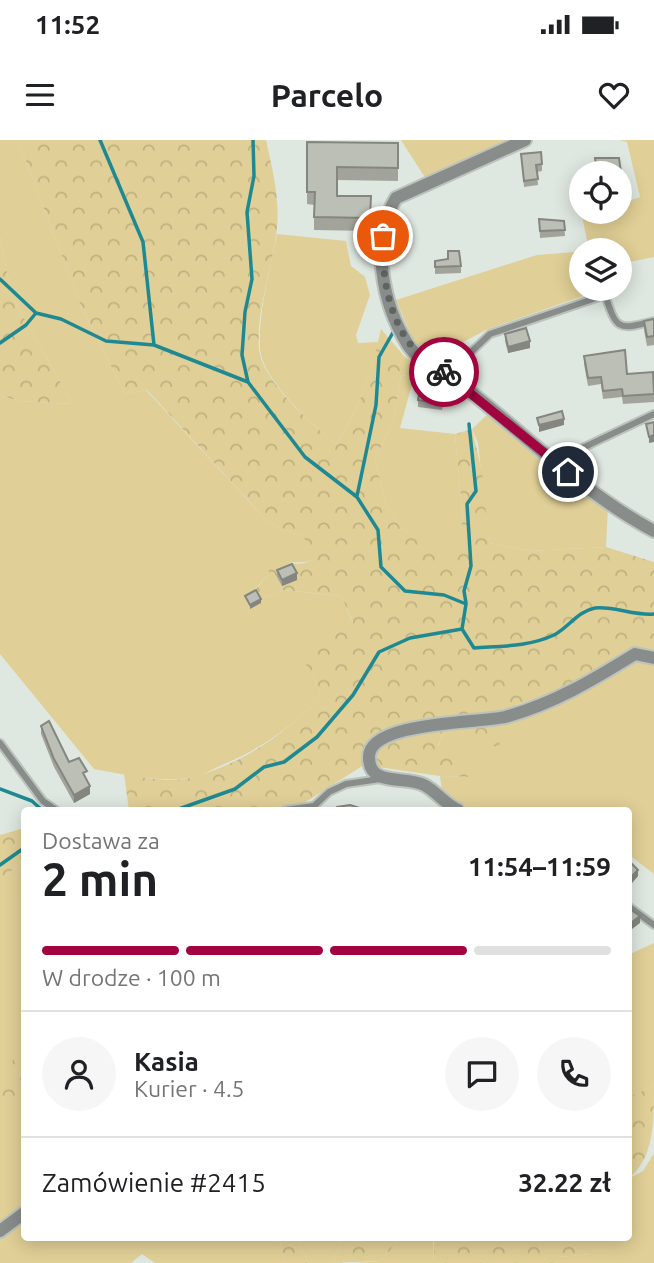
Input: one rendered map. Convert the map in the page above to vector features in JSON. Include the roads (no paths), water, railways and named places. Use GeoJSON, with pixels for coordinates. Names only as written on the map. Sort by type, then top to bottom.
{"type":"FeatureCollection","features":[{"type":"Feature","properties":{"kind":"street"},"geometry":{"type":"LineString","coordinates":[[525,140],[396,198],[387,214],[382,259],[386,293],[409,346],[448,374],[581,483],[654,531]]}},
{"type":"Feature","properties":{"kind":"street"},"geometry":{"type":"LineString","coordinates":[[454,807],[424,785],[382,779],[374,773],[368,760],[369,750],[381,738],[437,722],[503,718],[586,686],[635,654],[654,657]]}},
{"type":"Feature","properties":{"kind":"street"},"geometry":{"type":"LineString","coordinates":[[0,1231],[21,1215]]}},
{"type":"Feature","properties":{"kind":"lane"},"geometry":{"type":"LineString","coordinates":[[448,374],[490,334],[604,295],[618,326],[625,328],[654,321]]}},
{"type":"Feature","properties":{"kind":"lane"},"geometry":{"type":"LineString","coordinates":[[555,461],[654,414]]}},
{"type":"Feature","properties":{"kind":"lane"},"geometry":{"type":"LineString","coordinates":[[0,743],[43,801],[52,807]]}},
{"type":"Feature","properties":{"kind":"lane"},"geometry":{"type":"LineString","coordinates":[[307,807],[314,806],[329,792],[346,784],[382,779]]}},
{"type":"Feature","properties":{"kind":"lane"},"geometry":{"type":"LineString","coordinates":[[632,909],[654,925]]}},
{"type":"Feature","properties":{"kind":"waterway"},"geometry":{"type":"LineString","coordinates":[[100,140],[143,242],[154,345]]}},
{"type":"Feature","properties":{"kind":"waterway"},"geometry":{"type":"LineString","coordinates":[[248,382],[242,355],[245,312],[252,279],[247,212],[254,176],[253,140]]}},
{"type":"Feature","properties":{"kind":"waterway"},"geometry":{"type":"LineString","coordinates":[[0,279],[36,313],[61,319],[106,341],[154,345],[248,382],[305,457],[357,497],[378,530],[381,567],[405,591],[444,595],[466,604],[462,629],[474,648],[514,645],[544,639],[559,632],[583,612],[595,608],[654,614]]}},
{"type":"Feature","properties":{"kind":"waterway"},"geometry":{"type":"LineString","coordinates":[[0,343],[26,325],[36,313]]}},
{"type":"Feature","properties":{"kind":"waterway"},"geometry":{"type":"LineString","coordinates":[[357,496],[376,405],[379,357],[395,329]]}},
{"type":"Feature","properties":{"kind":"waterway"},"geometry":{"type":"LineString","coordinates":[[466,603],[464,591],[471,566],[467,504],[476,491],[469,424]]}},
{"type":"Feature","properties":{"kind":"waterway"},"geometry":{"type":"LineString","coordinates":[[184,807],[235,789],[264,767],[284,762],[317,737],[353,695],[379,652],[410,638],[462,629]]}},
{"type":"Feature","properties":{"kind":"waterway"},"geometry":{"type":"LineString","coordinates":[[0,789],[32,801],[39,807]]}},
{"type":"Feature","properties":{"kind":"waterway"},"geometry":{"type":"LineString","coordinates":[[0,865],[21,850]]}}]}
